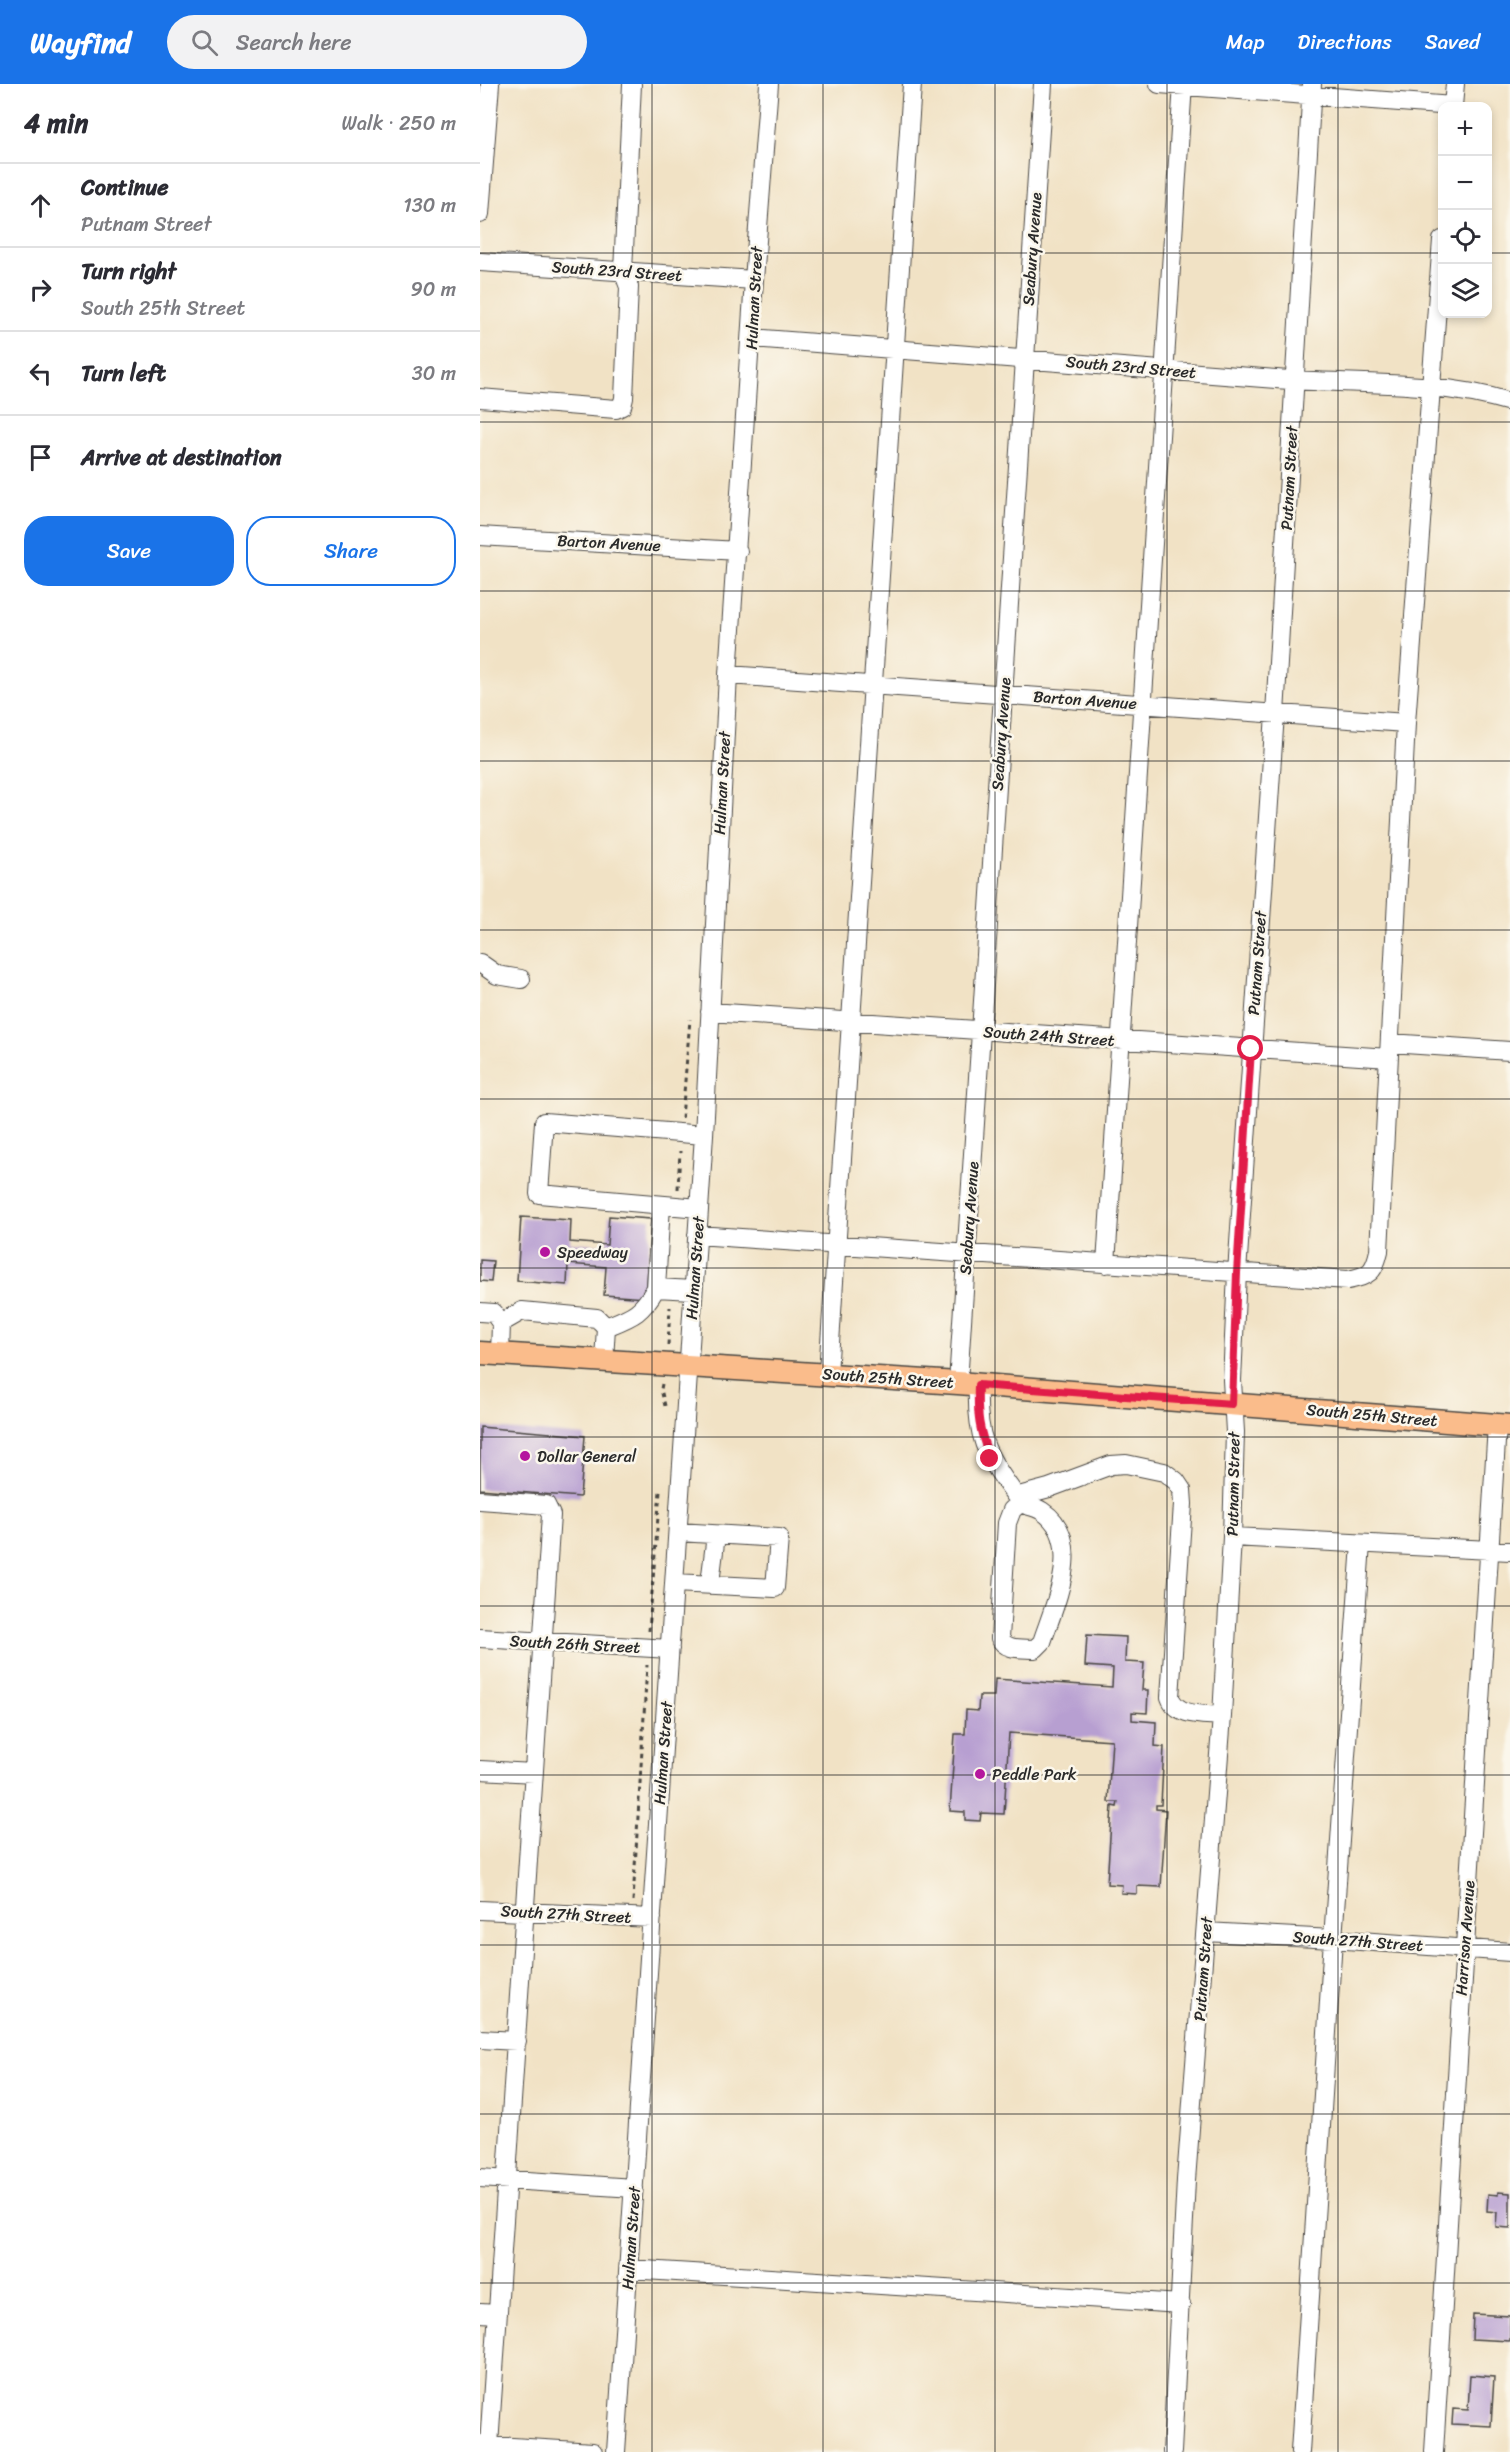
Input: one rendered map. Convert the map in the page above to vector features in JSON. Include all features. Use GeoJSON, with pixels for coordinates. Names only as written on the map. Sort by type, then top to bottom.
{"type":"FeatureCollection","features":[{"type":"Feature","properties":{"kind":"main road","name":"South 25th Street"},"geometry":{"type":"LineString","coordinates":[[490,1354],[828,1374],[1504,1425]]}},
{"type":"Feature","properties":{"kind":"street"},"geometry":{"type":"LineString","coordinates":[[480,214],[483,129],[490,84]]}},
{"type":"Feature","properties":{"kind":"street"},"geometry":{"type":"LineString","coordinates":[[480,398],[616,409],[622,406],[629,287],[623,272],[632,84]]}},
{"type":"Feature","properties":{"kind":"street","name":"Hulman Street"},"geometry":{"type":"LineString","coordinates":[[616,2452],[704,1135],[728,675],[769,84]]}},
{"type":"Feature","properties":{"kind":"street"},"geometry":{"type":"LineString","coordinates":[[828,1374],[912,84]]}},
{"type":"Feature","properties":{"kind":"street","name":"Seabury Avenue"},"geometry":{"type":"LineString","coordinates":[[1019,1499],[990,1459],[968,1384],[967,1254],[1043,84]]}},
{"type":"Feature","properties":{"kind":"street"},"geometry":{"type":"LineString","coordinates":[[1159,84],[1312,90],[1438,104]]}},
{"type":"Feature","properties":{"kind":"street"},"geometry":{"type":"LineString","coordinates":[[1453,102],[1455,84]]}},
{"type":"Feature","properties":{"kind":"street"},"geometry":{"type":"LineString","coordinates":[[1106,1264],[1183,85]]}},
{"type":"Feature","properties":{"kind":"street","name":"Putnam Street"},"geometry":{"type":"LineString","coordinates":[[1172,2452],[1186,2180],[1222,1716],[1232,1537],[1235,1432],[1232,1404],[1237,1273],[1275,714],[1312,90]]}},
{"type":"Feature","properties":{"kind":"street","name":"South 23rd Street"},"geometry":{"type":"LineString","coordinates":[[480,262],[754,280]]}},
{"type":"Feature","properties":{"kind":"street"},"geometry":{"type":"LineString","coordinates":[[697,1235],[1348,1280],[1365,1276],[1375,1268],[1379,1251],[1406,723],[1441,264]]}},
{"type":"Feature","properties":{"kind":"street","name":"South 23rd Street"},"geometry":{"type":"LineString","coordinates":[[751,338],[1295,381],[1431,388],[1482,393],[1510,402]]}},
{"type":"Feature","properties":{"kind":"street","name":"Barton Avenue"},"geometry":{"type":"LineString","coordinates":[[480,536],[738,550]]}},
{"type":"Feature","properties":{"kind":"street","name":"Barton Avenue"},"geometry":{"type":"LineString","coordinates":[[728,675],[1406,723]]}},
{"type":"Feature","properties":{"kind":"street"},"geometry":{"type":"LineString","coordinates":[[480,963],[497,975],[521,979]]}},
{"type":"Feature","properties":{"kind":"street","name":"South 24th Street"},"geometry":{"type":"LineString","coordinates":[[710,1012],[1251,1049],[1510,1051]]}},
{"type":"Feature","properties":{"kind":"street"},"geometry":{"type":"LineString","coordinates":[[699,1208],[669,1202],[539,1194],[544,1122],[704,1135]]}},
{"type":"Feature","properties":{"kind":"street"},"geometry":{"type":"LineString","coordinates":[[606,1327],[631,1317],[645,1306],[656,1288],[669,1202]]}},
{"type":"Feature","properties":{"kind":"street"},"geometry":{"type":"LineString","coordinates":[[656,1288],[693,1290]]}},
{"type":"Feature","properties":{"kind":"street"},"geometry":{"type":"LineString","coordinates":[[490,1354],[501,1323],[522,1311],[597,1318],[606,1327],[604,1360]]}},
{"type":"Feature","properties":{"kind":"street"},"geometry":{"type":"LineString","coordinates":[[480,1312],[494,1313],[501,1323]]}},
{"type":"Feature","properties":{"kind":"street","name":"Harrison Avenue"},"geometry":{"type":"LineString","coordinates":[[1434,2452],[1489,1550],[1504,1425]]}},
{"type":"Feature","properties":{"kind":"street"},"geometry":{"type":"LineString","coordinates":[[1019,1499],[1043,1512],[1049,1519],[1063,1543],[1065,1561],[1063,1578],[1042,1642],[1035,1649],[1006,1646],[1002,1644],[1000,1638],[1007,1523],[1019,1499],[1111,1465],[1126,1464],[1164,1473],[1176,1480],[1182,1490],[1183,1504],[1170,1697],[1172,1704],[1181,1711],[1222,1716]]}},
{"type":"Feature","properties":{"kind":"street"},"geometry":{"type":"LineString","coordinates":[[480,1500],[546,1505],[551,1515],[508,2180],[489,2313],[485,2446],[593,2452]]}},
{"type":"Feature","properties":{"kind":"street"},"geometry":{"type":"LineString","coordinates":[[674,1583],[775,1588],[779,1538],[678,1532]]}},
{"type":"Feature","properties":{"kind":"street"},"geometry":{"type":"LineString","coordinates":[[710,1583],[716,1535]]}},
{"type":"Feature","properties":{"kind":"street"},"geometry":{"type":"LineString","coordinates":[[1232,1537],[1510,1551]]}},
{"type":"Feature","properties":{"kind":"street"},"geometry":{"type":"LineString","coordinates":[[1300,2452],[1361,1544]]}},
{"type":"Feature","properties":{"kind":"street","name":"South 26th Street"},"geometry":{"type":"LineString","coordinates":[[480,1638],[670,1649]]}},
{"type":"Feature","properties":{"kind":"street"},"geometry":{"type":"LineString","coordinates":[[480,1770],[534,1773]]}},
{"type":"Feature","properties":{"kind":"street","name":"South 27th Street"},"geometry":{"type":"LineString","coordinates":[[480,1910],[652,1918]]}},
{"type":"Feature","properties":{"kind":"street","name":"South 27th Street"},"geometry":{"type":"LineString","coordinates":[[1206,1932],[1510,1952]]}},
{"type":"Feature","properties":{"kind":"street"},"geometry":{"type":"LineString","coordinates":[[480,2039],[518,2041]]}},
{"type":"Feature","properties":{"kind":"street"},"geometry":{"type":"LineString","coordinates":[[480,2178],[634,2188]]}},
{"type":"Feature","properties":{"kind":"street"},"geometry":{"type":"LineString","coordinates":[[629,2269],[1181,2304]]}},
{"type":"Feature","properties":{"kind":"path"},"geometry":{"type":"LineString","coordinates":[[669,1202],[681,1148]]}},
{"type":"Feature","properties":{"kind":"path"},"geometry":{"type":"LineString","coordinates":[[668,1350],[670,1303]]}},
{"type":"Feature","properties":{"kind":"path"},"geometry":{"type":"LineString","coordinates":[[661,1389],[667,1412]]}},
{"type":"Feature","properties":{"kind":"path"},"geometry":{"type":"LineString","coordinates":[[649,1638],[661,1483]]}},
{"type":"Feature","properties":{"kind":"building"},"geometry":{"type":"Polygon","coordinates":[[[609,1216],[651,1219],[646,1298],[604,1295],[606,1267],[568,1264],[567,1285],[517,1281],[521,1217],[571,1220],[570,1242],[607,1245],[609,1216]]]}},
{"type":"Feature","properties":{"kind":"building"},"geometry":{"type":"Polygon","coordinates":[[[480,1260],[493,1261],[491,1282],[480,1281],[480,1260]]]}},
{"type":"Feature","properties":{"kind":"building"},"geometry":{"type":"Polygon","coordinates":[[[480,1427],[585,1436],[580,1497],[480,1489],[480,1427]]]}},
{"type":"Feature","properties":{"kind":"building","name":"Peddle Park"},"geometry":{"type":"Polygon","coordinates":[[[1087,1635],[1126,1637],[1125,1662],[1144,1663],[1142,1690],[1148,1690],[1147,1713],[1132,1712],[1132,1720],[1156,1722],[1155,1746],[1164,1747],[1161,1805],[1156,1805],[1156,1809],[1166,1810],[1161,1887],[1137,1886],[1137,1894],[1121,1893],[1122,1885],[1107,1884],[1112,1806],[1117,1807],[1118,1802],[1108,1802],[1112,1740],[1009,1733],[1004,1814],[981,1813],[980,1821],[965,1820],[965,1812],[950,1811],[955,1734],[965,1734],[966,1710],[978,1711],[979,1696],[994,1696],[995,1679],[1112,1687],[1113,1668],[1085,1666],[1087,1635]]]}},
{"type":"Feature","properties":{"kind":"building"},"geometry":{"type":"Polygon","coordinates":[[[1498,2192],[1510,2193],[1510,2228],[1496,2227],[1497,2212],[1487,2211],[1488,2194],[1498,2195],[1498,2192]]]}},
{"type":"Feature","properties":{"kind":"building"},"geometry":{"type":"Polygon","coordinates":[[[1473,2314],[1510,2316],[1510,2341],[1472,2339],[1473,2314]]]}},
{"type":"Feature","properties":{"kind":"building"},"geometry":{"type":"Polygon","coordinates":[[[1470,2375],[1494,2377],[1491,2426],[1452,2424],[1453,2409],[1468,2410],[1470,2375]]]}},
{"type":"Feature","properties":{"kind":"place","name":"Speedway"},"geometry":{"type":"Point","coordinates":[545,1252]}},
{"type":"Feature","properties":{"kind":"place","name":"Dollar General"},"geometry":{"type":"Point","coordinates":[525,1456]}},
{"type":"Feature","properties":{"kind":"place","name":"Peddle Park"},"geometry":{"type":"Point","coordinates":[980,1774]}},
{"type":"Feature","properties":{"kind":"route"},"geometry":{"type":"LineString","coordinates":[[990,1459],[977,1414],[978,1385],[1232,1404],[1237,1273],[1251,1049]]}}]}
